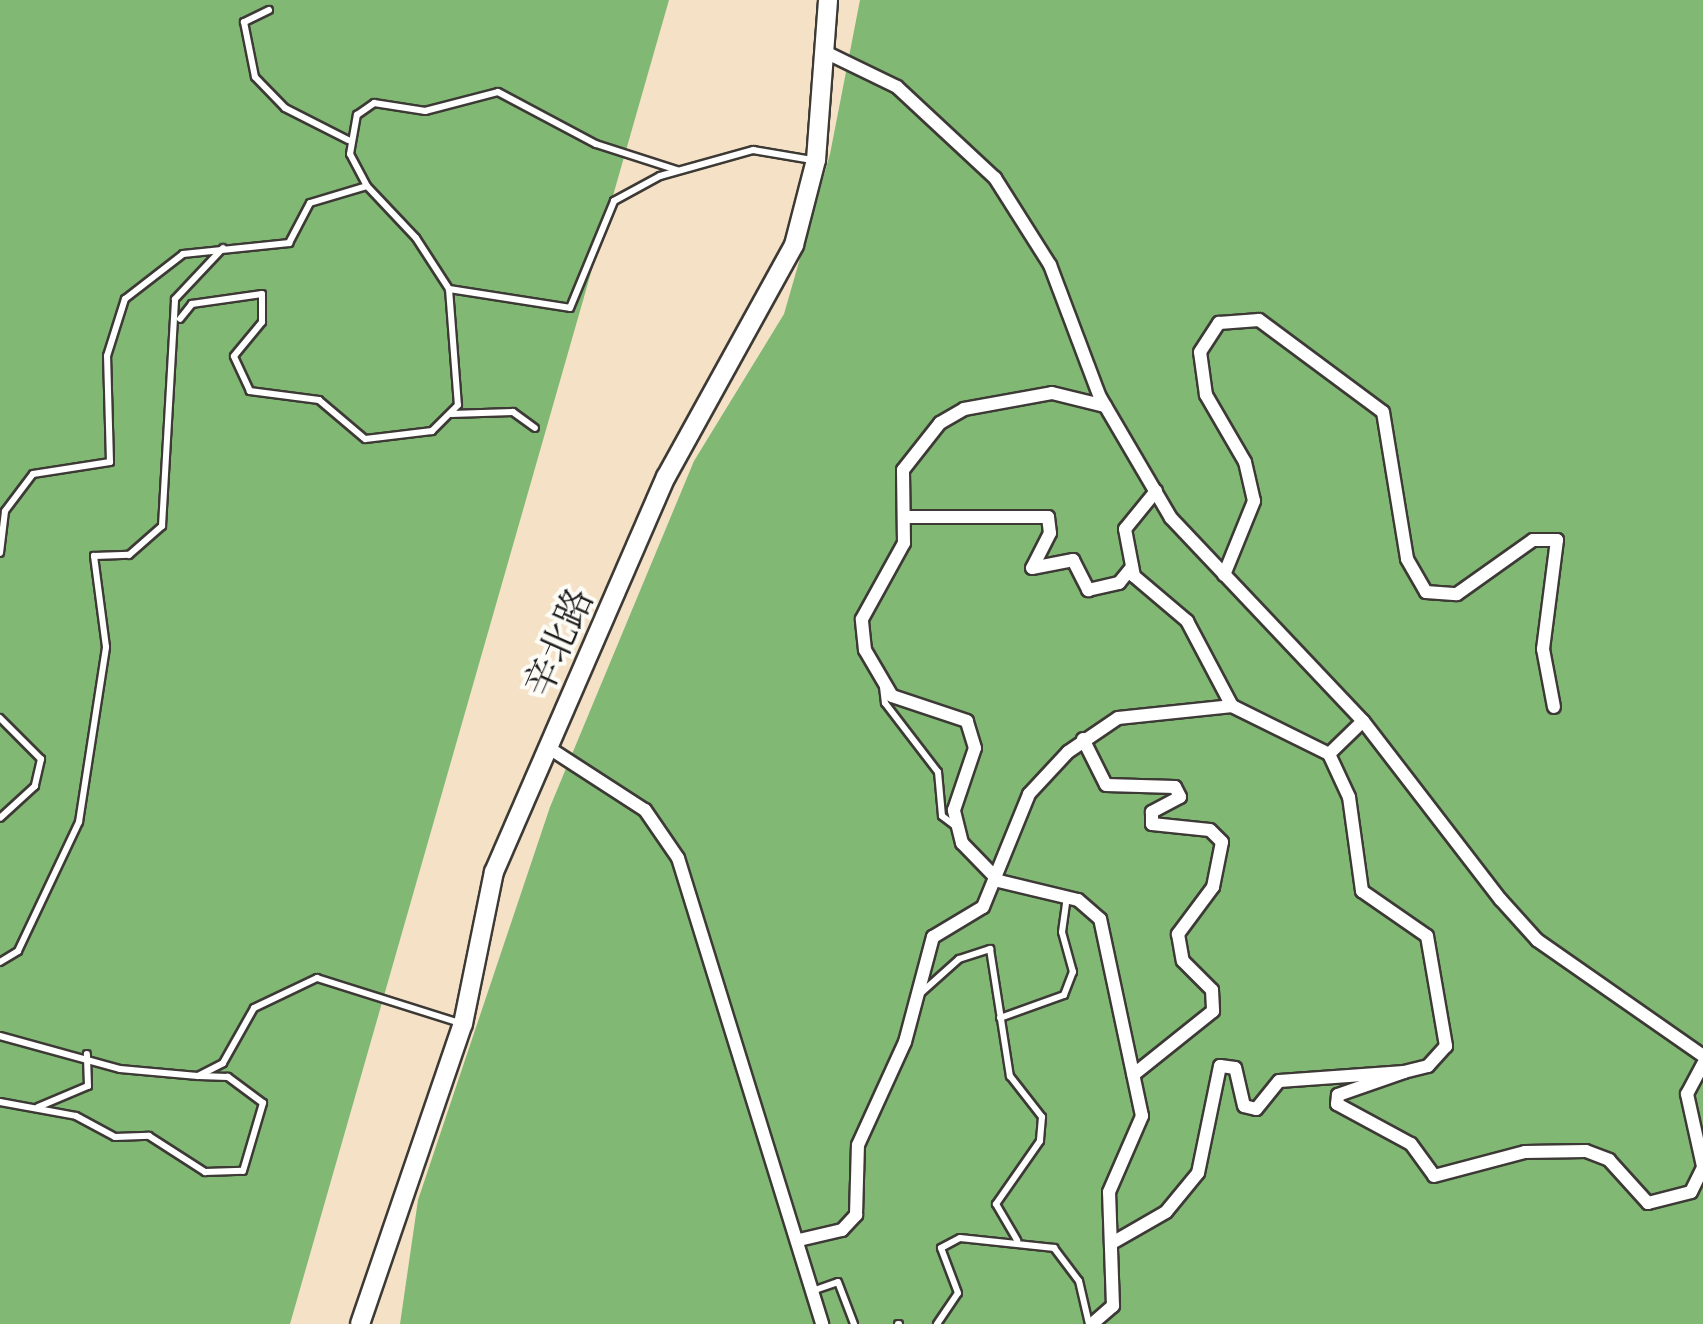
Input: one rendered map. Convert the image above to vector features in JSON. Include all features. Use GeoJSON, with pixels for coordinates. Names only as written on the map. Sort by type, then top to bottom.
{"type":"FeatureCollection","features":[{"type":"Feature","properties":{"kind":"main road","name":"辛北路"},"geometry":{"type":"LineString","coordinates":[[360,1324],[463,1024],[494,872],[666,477],[783,270],[816,160],[828,0]]}},
{"type":"Feature","properties":{"kind":"street"},"geometry":{"type":"LineString","coordinates":[[824,51],[897,87],[995,178],[1050,265],[1106,406],[1156,492],[1224,574],[1363,722],[1537,940],[1703,1056]]}},
{"type":"Feature","properties":{"kind":"street"},"geometry":{"type":"LineString","coordinates":[[1224,574],[1254,501],[1245,462],[1206,395],[1200,352],[1219,323],[1260,320],[1383,412],[1407,559],[1426,592],[1457,594],[1533,540],[1562,546],[1542,649],[1554,707]]}},
{"type":"Feature","properties":{"kind":"street"},"geometry":{"type":"LineString","coordinates":[[1090,1324],[1113,1306],[1109,1192],[1142,1116],[1100,919],[1067,898],[999,881],[955,826],[975,748],[967,722],[917,710],[883,686],[862,619],[904,543],[903,470],[964,409],[1052,394],[1106,406]]}},
{"type":"Feature","properties":{"kind":"street"},"geometry":{"type":"LineString","coordinates":[[1156,492],[1125,529],[1132,567],[1186,621],[1232,706]]}},
{"type":"Feature","properties":{"kind":"street"},"geometry":{"type":"LineString","coordinates":[[906,517],[1048,516],[1050,533],[1032,568],[1074,560],[1088,590],[1119,583],[1132,567]]}},
{"type":"Feature","properties":{"kind":"street"},"geometry":{"type":"LineString","coordinates":[[799,1240],[842,1230],[856,1215],[858,1145],[920,994],[933,937],[983,907],[999,881],[1030,794],[1083,740],[1118,718],[1232,706],[1329,754],[1349,797],[1362,891],[1417,925],[1438,964],[1446,1046],[1428,1066],[1338,1095],[1336,1104],[1411,1144],[1434,1176],[1524,1152],[1586,1151],[1609,1160],[1648,1203],[1691,1192],[1703,1166],[1687,1094],[1703,1064]]}},
{"type":"Feature","properties":{"kind":"street"},"geometry":{"type":"LineString","coordinates":[[1329,754],[1363,722]]}},
{"type":"Feature","properties":{"kind":"street"},"geometry":{"type":"LineString","coordinates":[[1083,740],[1106,785],[1176,787],[1180,798],[1152,812],[1152,824],[1210,830],[1222,842],[1213,887],[1178,934],[1183,962],[1212,990],[1212,1011],[1133,1075]]}},
{"type":"Feature","properties":{"kind":"street"},"geometry":{"type":"LineString","coordinates":[[549,748],[645,810],[678,858],[815,1290],[822,1324]]}},
{"type":"Feature","properties":{"kind":"street"},"geometry":{"type":"LineString","coordinates":[[1112,1244],[1166,1212],[1198,1172],[1220,1066],[1235,1068],[1244,1106],[1256,1109],[1295,1076],[1404,1072]]}},
{"type":"Feature","properties":{"kind":"lane"},"geometry":{"type":"LineString","coordinates":[[268,10],[244,22],[255,77],[285,108],[350,141]]}},
{"type":"Feature","properties":{"kind":"lane"},"geometry":{"type":"LineString","coordinates":[[180,320],[192,304],[262,294],[262,322],[234,356],[250,391],[319,400],[366,440],[432,431],[458,405],[449,289],[367,186],[350,141],[357,115],[374,103],[425,110],[498,92],[596,144],[682,172]]}},
{"type":"Feature","properties":{"kind":"lane"},"geometry":{"type":"LineString","coordinates":[[449,289],[570,308],[614,201],[682,172],[753,150],[816,160]]}},
{"type":"Feature","properties":{"kind":"lane"},"geometry":{"type":"LineString","coordinates":[[0,553],[5,511],[32,474],[110,462],[107,356],[125,300],[183,254],[289,243],[310,203],[367,186]]}},
{"type":"Feature","properties":{"kind":"lane"},"geometry":{"type":"LineString","coordinates":[[0,962],[18,952],[79,822],[106,647],[94,556],[129,555],[162,526],[180,320],[175,300],[224,247]]}},
{"type":"Feature","properties":{"kind":"lane"},"geometry":{"type":"LineString","coordinates":[[450,413],[513,412],[535,428]]}},
{"type":"Feature","properties":{"kind":"lane"},"geometry":{"type":"LineString","coordinates":[[883,686],[885,703],[938,772],[942,816],[955,826]]}},
{"type":"Feature","properties":{"kind":"lane"},"geometry":{"type":"LineString","coordinates":[[0,718],[41,760],[35,786],[0,818]]}},
{"type":"Feature","properties":{"kind":"lane"},"geometry":{"type":"LineString","coordinates":[[1000,1018],[1052,1004],[1070,984],[1067,898]]}},
{"type":"Feature","properties":{"kind":"lane"},"geometry":{"type":"LineString","coordinates":[[920,994],[982,946],[995,962],[1010,1076],[1042,1117],[1040,1141],[996,1204],[1016,1240]]}},
{"type":"Feature","properties":{"kind":"lane"},"geometry":{"type":"LineString","coordinates":[[198,1076],[223,1063],[254,1008],[317,978],[463,1024]]}},
{"type":"Feature","properties":{"kind":"lane"},"geometry":{"type":"LineString","coordinates":[[0,1036],[87,1053],[120,1069],[228,1078],[263,1103],[254,1159],[242,1171],[204,1172],[149,1136],[115,1137],[38,1106],[0,1102]]}},
{"type":"Feature","properties":{"kind":"lane"},"geometry":{"type":"LineString","coordinates":[[38,1106],[88,1086],[87,1053]]}},
{"type":"Feature","properties":{"kind":"lane"},"geometry":{"type":"LineString","coordinates":[[937,1324],[958,1293],[941,1248],[960,1238],[1016,1240],[1066,1257],[1090,1324]]}},
{"type":"Feature","properties":{"kind":"lane"},"geometry":{"type":"LineString","coordinates":[[815,1290],[838,1282],[854,1324]]}},
{"type":"Feature","properties":{"kind":"green space"},"geometry":{"type":"Polygon","coordinates":[[[0,0],[669,0],[290,1324],[0,1324],[0,0]]]}},
{"type":"Feature","properties":{"kind":"green space"},"geometry":{"type":"Polygon","coordinates":[[[860,0],[1703,0],[1703,1324],[400,1324],[418,1200],[550,807],[694,461],[784,314],[830,154],[860,0]]]}}]}
